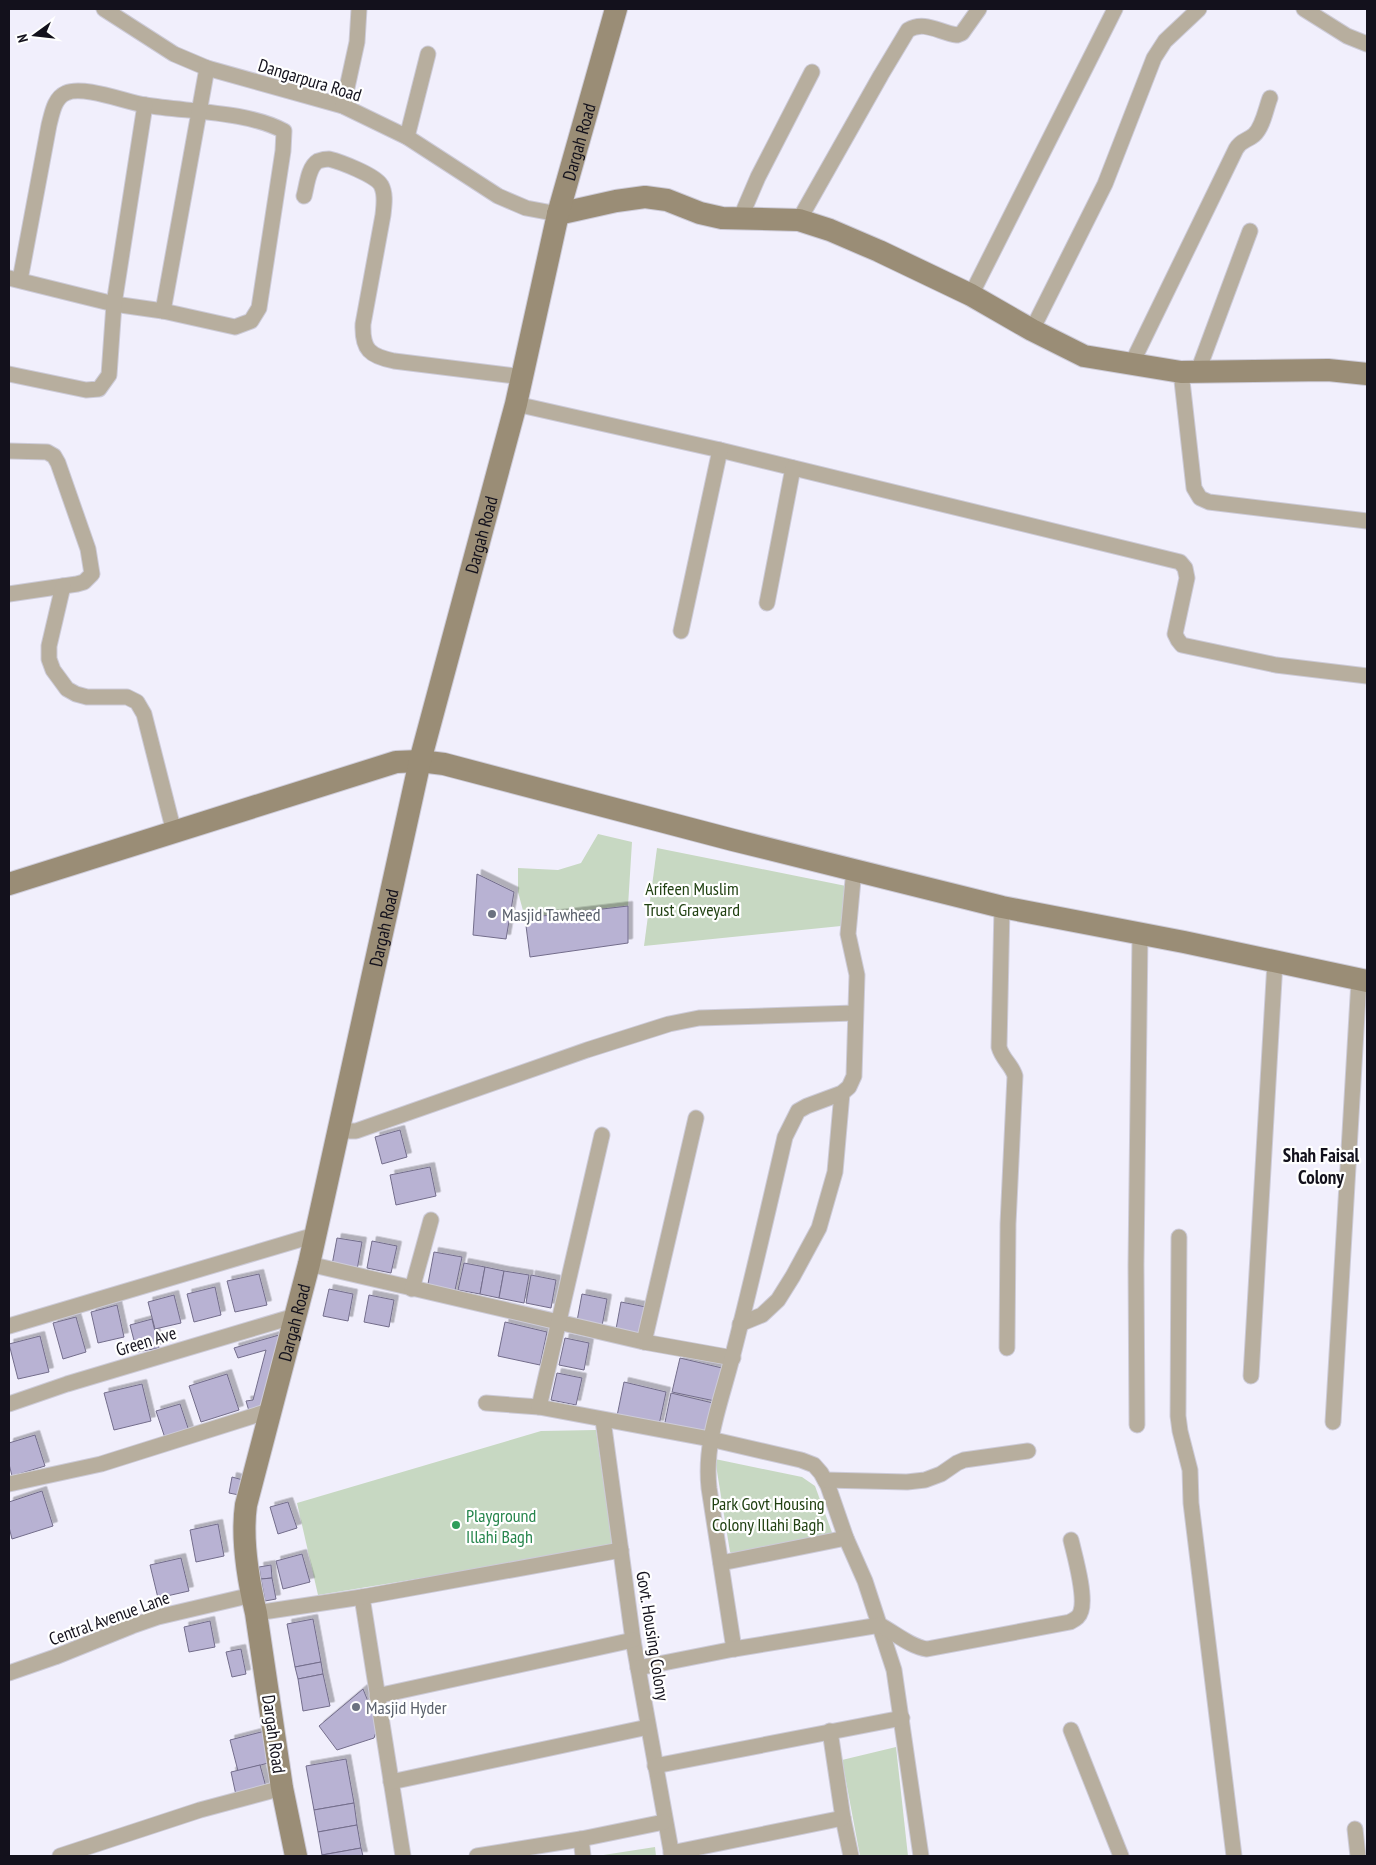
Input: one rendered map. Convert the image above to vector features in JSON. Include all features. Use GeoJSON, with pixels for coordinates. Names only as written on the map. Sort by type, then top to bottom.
{"type":"FeatureCollection","features":[{"type":"Feature","properties":{"kind":"street","name":"Dangarpura Road"},"geometry":{"type":"LineString","coordinates":[[105,9],[174,54],[207,68],[343,106],[407,137],[498,196],[526,208],[558,214]]}},
{"type":"Feature","properties":{"kind":"street"},"geometry":{"type":"LineString","coordinates":[[343,106],[357,42],[359,9]]}},
{"type":"Feature","properties":{"kind":"street","name":"Dargah Road"},"geometry":{"type":"LineString","coordinates":[[296,1856],[282,1788],[254,1604],[244,1522],[246,1505],[309,1264],[420,760],[523,377],[558,214],[616,9]]}},
{"type":"Feature","properties":{"kind":"street"},"geometry":{"type":"LineString","coordinates":[[800,220],[881,74],[908,30],[915,26],[924,25],[957,35],[962,33],[979,9]]}},
{"type":"Feature","properties":{"kind":"street"},"geometry":{"type":"LineString","coordinates":[[971,296],[1115,9]]}},
{"type":"Feature","properties":{"kind":"street"},"geometry":{"type":"LineString","coordinates":[[1032,330],[1105,184],[1154,58],[1165,41],[1199,9]]}},
{"type":"Feature","properties":{"kind":"street"},"geometry":{"type":"LineString","coordinates":[[1304,9],[1347,36],[1367,44]]}},
{"type":"Feature","properties":{"kind":"street"},"geometry":{"type":"LineString","coordinates":[[407,137],[428,54]]}},
{"type":"Feature","properties":{"kind":"street"},"geometry":{"type":"LineString","coordinates":[[162,311],[207,68]]}},
{"type":"Feature","properties":{"kind":"street"},"geometry":{"type":"LineString","coordinates":[[740,219],[746,201],[812,72]]}},
{"type":"Feature","properties":{"kind":"street"},"geometry":{"type":"LineString","coordinates":[[78,90],[145,105],[198,111],[269,122],[284,131],[283,151],[259,308],[251,320],[235,327],[162,311],[114,304],[15,279],[49,125],[55,103],[65,93],[78,90]]}},
{"type":"Feature","properties":{"kind":"street"},"geometry":{"type":"LineString","coordinates":[[1131,364],[1239,143],[1250,138],[1258,130],[1270,98]]}},
{"type":"Feature","properties":{"kind":"street"},"geometry":{"type":"LineString","coordinates":[[9,374],[86,390],[99,389],[109,375],[114,304],[145,105]]}},
{"type":"Feature","properties":{"kind":"street"},"geometry":{"type":"LineString","coordinates":[[304,196],[312,167],[317,162],[327,158],[372,176],[380,183],[383,190],[384,215],[362,324],[362,338],[369,352],[382,359],[394,361],[523,377]]}},
{"type":"Feature","properties":{"kind":"street"},"geometry":{"type":"LineString","coordinates":[[558,214],[616,201],[645,197],[667,200],[722,218],[800,220],[830,230],[878,251],[971,296],[1084,356],[1189,372],[1328,370],[1367,374]]}},
{"type":"Feature","properties":{"kind":"street"},"geometry":{"type":"LineString","coordinates":[[1250,231],[1189,372],[1194,488],[1200,498],[1209,502],[1367,521]]}},
{"type":"Feature","properties":{"kind":"street"},"geometry":{"type":"LineString","coordinates":[[516,404],[720,450],[1180,562],[1186,568],[1187,578],[1175,634],[1182,645],[1276,665],[1367,676]]}},
{"type":"Feature","properties":{"kind":"street"},"geometry":{"type":"LineString","coordinates":[[681,631],[720,450]]}},
{"type":"Feature","properties":{"kind":"street"},"geometry":{"type":"LineString","coordinates":[[9,452],[47,452],[54,456],[88,549],[92,574],[84,582],[9,594]]}},
{"type":"Feature","properties":{"kind":"street"},"geometry":{"type":"LineString","coordinates":[[767,603],[793,468]]}},
{"type":"Feature","properties":{"kind":"street"},"geometry":{"type":"LineString","coordinates":[[63,586],[49,646],[49,659],[53,670],[67,688],[76,694],[87,697],[128,696],[137,702],[144,714],[174,832]]}},
{"type":"Feature","properties":{"kind":"street"},"geometry":{"type":"LineString","coordinates":[[9,884],[396,762],[420,760],[444,764],[1002,907],[1184,942],[1363,980],[1333,1422]]}},
{"type":"Feature","properties":{"kind":"street"},"geometry":{"type":"LineString","coordinates":[[734,1649],[707,1471],[710,1439],[732,1358],[785,1137],[798,1112],[807,1106],[842,1093],[849,1087],[854,1076],[854,1013],[857,975],[848,934],[854,870]]}},
{"type":"Feature","properties":{"kind":"street"},"geometry":{"type":"LineString","coordinates":[[1002,907],[999,1048],[1000,1054],[1013,1069],[1015,1076],[1008,1224],[1007,1348]]}},
{"type":"Feature","properties":{"kind":"street"},"geometry":{"type":"LineString","coordinates":[[1137,1424],[1136,1255],[1140,935]]}},
{"type":"Feature","properties":{"kind":"street"},"geometry":{"type":"LineString","coordinates":[[1251,1376],[1275,962]]}},
{"type":"Feature","properties":{"kind":"street"},"geometry":{"type":"LineString","coordinates":[[338,1131],[356,1131],[587,1050],[669,1024],[698,1018],[854,1013]]}},
{"type":"Feature","properties":{"kind":"street"},"geometry":{"type":"LineString","coordinates":[[740,1324],[762,1316],[778,1300],[819,1228],[835,1172],[842,1093]]}},
{"type":"Feature","properties":{"kind":"street"},"geometry":{"type":"LineString","coordinates":[[644,1342],[696,1118]]}},
{"type":"Feature","properties":{"kind":"street"},"geometry":{"type":"LineString","coordinates":[[539,1407],[602,1135]]}},
{"type":"Feature","properties":{"kind":"street"},"geometry":{"type":"LineString","coordinates":[[412,1289],[431,1220]]}},
{"type":"Feature","properties":{"kind":"street"},"geometry":{"type":"LineString","coordinates":[[9,1326],[315,1235]]}},
{"type":"Feature","properties":{"kind":"street"},"geometry":{"type":"LineString","coordinates":[[1179,1237],[1178,1416],[1190,1470],[1192,1513],[1234,1856]]}},
{"type":"Feature","properties":{"kind":"street"},"geometry":{"type":"LineString","coordinates":[[309,1264],[644,1342],[732,1358]]}},
{"type":"Feature","properties":{"kind":"street","name":"Green Ave"},"geometry":{"type":"LineString","coordinates":[[9,1404],[67,1384],[295,1316]]}},
{"type":"Feature","properties":{"kind":"street"},"geometry":{"type":"LineString","coordinates":[[486,1403],[539,1407],[710,1439],[801,1460],[814,1465],[825,1480],[846,1538],[865,1581],[894,1670],[921,1856]]}},
{"type":"Feature","properties":{"kind":"street"},"geometry":{"type":"LineString","coordinates":[[9,1484],[101,1464],[272,1410]]}},
{"type":"Feature","properties":{"kind":"street","name":"Govt. Housing Colony"},"geometry":{"type":"LineString","coordinates":[[603,1420],[633,1640],[671,1855]]}},
{"type":"Feature","properties":{"kind":"street"},"geometry":{"type":"LineString","coordinates":[[825,1480],[907,1482],[925,1480],[941,1474],[964,1460],[1028,1451]]}},
{"type":"Feature","properties":{"kind":"street"},"geometry":{"type":"LineString","coordinates":[[721,1562],[846,1538]]}},
{"type":"Feature","properties":{"kind":"street"},"geometry":{"type":"LineString","coordinates":[[638,1668],[734,1649],[880,1625],[919,1648],[927,1649],[1070,1622],[1077,1618],[1081,1610],[1081,1589],[1071,1540]]}},
{"type":"Feature","properties":{"kind":"street","name":"Central Avenue Lane"},"geometry":{"type":"LineString","coordinates":[[9,1673],[158,1617],[254,1604],[362,1597],[621,1550]]}},
{"type":"Feature","properties":{"kind":"street"},"geometry":{"type":"LineString","coordinates":[[362,1597],[404,1856]]}},
{"type":"Feature","properties":{"kind":"street"},"geometry":{"type":"LineString","coordinates":[[377,1696],[633,1640]]}},
{"type":"Feature","properties":{"kind":"street"},"geometry":{"type":"LineString","coordinates":[[655,1766],[902,1718]]}},
{"type":"Feature","properties":{"kind":"street"},"geometry":{"type":"LineString","coordinates":[[391,1782],[648,1727]]}},
{"type":"Feature","properties":{"kind":"street"},"geometry":{"type":"LineString","coordinates":[[1071,1730],[1121,1856]]}},
{"type":"Feature","properties":{"kind":"street"},"geometry":{"type":"LineString","coordinates":[[830,1731],[843,1818],[851,1856]]}},
{"type":"Feature","properties":{"kind":"street"},"geometry":{"type":"LineString","coordinates":[[60,1856],[200,1810],[282,1788]]}},
{"type":"Feature","properties":{"kind":"street"},"geometry":{"type":"LineString","coordinates":[[671,1855],[843,1818]]}},
{"type":"Feature","properties":{"kind":"street"},"geometry":{"type":"LineString","coordinates":[[477,1856],[581,1839],[664,1822]]}},
{"type":"Feature","properties":{"kind":"street"},"geometry":{"type":"LineString","coordinates":[[1355,1829],[1358,1856]]}},
{"type":"Feature","properties":{"kind":"street"},"geometry":{"type":"LineString","coordinates":[[581,1839],[583,1856]]}},
{"type":"Feature","properties":{"kind":"green space"},"geometry":{"type":"Polygon","coordinates":[[[598,834],[632,842],[628,906],[525,918],[518,892],[518,868],[558,870],[581,863],[598,834]]]}},
{"type":"Feature","properties":{"kind":"green space","name":"Arifeen Muslim Trust Graveyard"},"geometry":{"type":"Polygon","coordinates":[[[657,848],[846,886],[841,926],[644,946],[657,848]]]}},
{"type":"Feature","properties":{"kind":"green space","name":"Playground Illahi Bagh"},"geometry":{"type":"Polygon","coordinates":[[[596,1430],[613,1547],[318,1595],[297,1503],[541,1431],[596,1430]]]}},
{"type":"Feature","properties":{"kind":"green space","name":"Park Govt Housing Colony Illahi Bagh"},"geometry":{"type":"Polygon","coordinates":[[[715,1459],[802,1477],[815,1486],[834,1538],[746,1562],[730,1552],[715,1459]]]}},
{"type":"Feature","properties":{"kind":"green space"},"geometry":{"type":"Polygon","coordinates":[[[896,1747],[908,1856],[860,1856],[842,1760],[896,1747]]]}},
{"type":"Feature","properties":{"kind":"green space"},"geometry":{"type":"Polygon","coordinates":[[[655,1847],[656,1856],[597,1856],[655,1847]]]}},
{"type":"Feature","properties":{"kind":"building","name":"Masjid Tawheed"},"geometry":{"type":"Polygon","coordinates":[[[477,874],[514,892],[506,939],[473,935],[477,874]]]}},
{"type":"Feature","properties":{"kind":"building"},"geometry":{"type":"Polygon","coordinates":[[[628,906],[628,943],[530,957],[525,918],[628,906]]]}},
{"type":"Feature","properties":{"kind":"building"},"geometry":{"type":"Polygon","coordinates":[[[400,1130],[407,1157],[382,1164],[375,1137],[400,1130]]]}},
{"type":"Feature","properties":{"kind":"building"},"geometry":{"type":"Polygon","coordinates":[[[430,1167],[436,1196],[396,1205],[390,1175],[430,1167]]]}},
{"type":"Feature","properties":{"kind":"building"},"geometry":{"type":"Polygon","coordinates":[[[337,1238],[362,1242],[357,1270],[332,1265],[337,1238]]]}},
{"type":"Feature","properties":{"kind":"building"},"geometry":{"type":"Polygon","coordinates":[[[372,1241],[397,1246],[391,1273],[367,1268],[372,1241]]]}},
{"type":"Feature","properties":{"kind":"building"},"geometry":{"type":"Polygon","coordinates":[[[434,1252],[462,1257],[454,1295],[427,1289],[434,1252]]]}},
{"type":"Feature","properties":{"kind":"building"},"geometry":{"type":"Polygon","coordinates":[[[464,1263],[485,1267],[480,1294],[458,1290],[464,1263]]]}},
{"type":"Feature","properties":{"kind":"building"},"geometry":{"type":"Polygon","coordinates":[[[485,1267],[504,1271],[499,1298],[480,1294],[485,1267]]]}},
{"type":"Feature","properties":{"kind":"building"},"geometry":{"type":"Polygon","coordinates":[[[504,1271],[529,1275],[524,1303],[499,1298],[504,1271]]]}},
{"type":"Feature","properties":{"kind":"building"},"geometry":{"type":"Polygon","coordinates":[[[259,1274],[267,1305],[235,1312],[227,1281],[259,1274]]]}},
{"type":"Feature","properties":{"kind":"building"},"geometry":{"type":"Polygon","coordinates":[[[531,1275],[556,1280],[551,1308],[526,1303],[531,1275]]]}},
{"type":"Feature","properties":{"kind":"building"},"geometry":{"type":"Polygon","coordinates":[[[215,1287],[221,1315],[194,1322],[187,1294],[215,1287]]]}},
{"type":"Feature","properties":{"kind":"building"},"geometry":{"type":"Polygon","coordinates":[[[329,1289],[353,1294],[348,1321],[323,1316],[329,1289]]]}},
{"type":"Feature","properties":{"kind":"building"},"geometry":{"type":"Polygon","coordinates":[[[582,1294],[607,1299],[602,1326],[577,1321],[582,1294]]]}},
{"type":"Feature","properties":{"kind":"building"},"geometry":{"type":"Polygon","coordinates":[[[174,1295],[181,1323],[155,1329],[148,1302],[174,1295]]]}},
{"type":"Feature","properties":{"kind":"building"},"geometry":{"type":"Polygon","coordinates":[[[369,1295],[394,1300],[389,1327],[364,1322],[369,1295]]]}},
{"type":"Feature","properties":{"kind":"building"},"geometry":{"type":"Polygon","coordinates":[[[621,1302],[646,1307],[641,1334],[616,1329],[621,1302]]]}},
{"type":"Feature","properties":{"kind":"building"},"geometry":{"type":"Polygon","coordinates":[[[117,1305],[124,1337],[98,1343],[91,1312],[117,1305]]]}},
{"type":"Feature","properties":{"kind":"building"},"geometry":{"type":"Polygon","coordinates":[[[76,1317],[86,1352],[63,1359],[53,1323],[76,1317]]]}},
{"type":"Feature","properties":{"kind":"building"},"geometry":{"type":"Polygon","coordinates":[[[152,1319],[159,1348],[137,1352],[130,1325],[152,1319]]]}},
{"type":"Feature","properties":{"kind":"building"},"geometry":{"type":"Polygon","coordinates":[[[505,1322],[547,1332],[540,1365],[498,1356],[505,1322]]]}},
{"type":"Feature","properties":{"kind":"building"},"geometry":{"type":"Polygon","coordinates":[[[279,1335],[283,1340],[261,1408],[249,1411],[246,1401],[253,1400],[266,1350],[238,1358],[234,1348],[279,1335]]]}},
{"type":"Feature","properties":{"kind":"building"},"geometry":{"type":"Polygon","coordinates":[[[40,1336],[49,1372],[18,1379],[9,1344],[40,1336]]]}},
{"type":"Feature","properties":{"kind":"building"},"geometry":{"type":"Polygon","coordinates":[[[565,1338],[589,1343],[584,1370],[559,1365],[565,1338]]]}},
{"type":"Feature","properties":{"kind":"building"},"geometry":{"type":"Polygon","coordinates":[[[680,1358],[722,1368],[715,1401],[672,1392],[680,1358]]]}},
{"type":"Feature","properties":{"kind":"building"},"geometry":{"type":"Polygon","coordinates":[[[557,1373],[582,1378],[576,1405],[551,1400],[557,1373]]]}},
{"type":"Feature","properties":{"kind":"building"},"geometry":{"type":"Polygon","coordinates":[[[227,1374],[239,1410],[201,1422],[189,1386],[227,1374]]]}},
{"type":"Feature","properties":{"kind":"building"},"geometry":{"type":"Polygon","coordinates":[[[624,1382],[666,1392],[659,1425],[617,1416],[624,1382]]]}},
{"type":"Feature","properties":{"kind":"building"},"geometry":{"type":"Polygon","coordinates":[[[142,1384],[151,1421],[114,1430],[104,1393],[142,1384]]]}},
{"type":"Feature","properties":{"kind":"building"},"geometry":{"type":"Polygon","coordinates":[[[671,1393],[713,1403],[706,1436],[664,1427],[671,1393]]]}},
{"type":"Feature","properties":{"kind":"building"},"geometry":{"type":"Polygon","coordinates":[[[180,1404],[189,1431],[165,1438],[156,1411],[180,1404]]]}},
{"type":"Feature","properties":{"kind":"building"},"geometry":{"type":"Polygon","coordinates":[[[35,1435],[45,1466],[12,1476],[9,1464],[9,1443],[35,1435]]]}},
{"type":"Feature","properties":{"kind":"building"},"geometry":{"type":"Polygon","coordinates":[[[232,1477],[243,1480],[239,1495],[229,1493],[232,1477]]]}},
{"type":"Feature","properties":{"kind":"building"},"geometry":{"type":"Polygon","coordinates":[[[42,1491],[53,1526],[12,1539],[9,1527],[9,1502],[42,1491]]]}},
{"type":"Feature","properties":{"kind":"building"},"geometry":{"type":"Polygon","coordinates":[[[288,1502],[297,1528],[278,1534],[270,1507],[288,1502]]]}},
{"type":"Feature","properties":{"kind":"building"},"geometry":{"type":"Polygon","coordinates":[[[218,1524],[224,1556],[196,1562],[190,1530],[218,1524]]]}},
{"type":"Feature","properties":{"kind":"building"},"geometry":{"type":"Polygon","coordinates":[[[302,1554],[310,1582],[283,1589],[276,1561],[302,1554]]]}},
{"type":"Feature","properties":{"kind":"building"},"geometry":{"type":"Polygon","coordinates":[[[181,1558],[189,1591],[158,1598],[150,1565],[181,1558]]]}},
{"type":"Feature","properties":{"kind":"building"},"geometry":{"type":"Polygon","coordinates":[[[271,1565],[272,1578],[261,1579],[259,1567],[271,1565]]]}},
{"type":"Feature","properties":{"kind":"building"},"geometry":{"type":"Polygon","coordinates":[[[272,1578],[276,1599],[265,1601],[261,1579],[272,1578]]]}},
{"type":"Feature","properties":{"kind":"building"},"geometry":{"type":"Polygon","coordinates":[[[313,1619],[321,1662],[295,1667],[287,1624],[313,1619]]]}},
{"type":"Feature","properties":{"kind":"building"},"geometry":{"type":"Polygon","coordinates":[[[210,1621],[215,1647],[189,1652],[184,1627],[210,1621]]]}},
{"type":"Feature","properties":{"kind":"building"},"geometry":{"type":"Polygon","coordinates":[[[241,1649],[246,1674],[232,1677],[226,1652],[241,1649]]]}},
{"type":"Feature","properties":{"kind":"building"},"geometry":{"type":"Polygon","coordinates":[[[321,1662],[323,1674],[298,1679],[295,1667],[321,1662]]]}},
{"type":"Feature","properties":{"kind":"building"},"geometry":{"type":"Polygon","coordinates":[[[323,1674],[330,1706],[303,1711],[298,1679],[323,1674]]]}},
{"type":"Feature","properties":{"kind":"building","name":"Masjid Hyder"},"geometry":{"type":"Polygon","coordinates":[[[363,1689],[378,1726],[374,1738],[337,1750],[319,1726],[363,1689]]]}},
{"type":"Feature","properties":{"kind":"building"},"geometry":{"type":"Polygon","coordinates":[[[265,1731],[272,1762],[238,1771],[230,1740],[265,1731]]]}},
{"type":"Feature","properties":{"kind":"building"},"geometry":{"type":"Polygon","coordinates":[[[346,1759],[354,1803],[314,1810],[306,1766],[346,1759]]]}},
{"type":"Feature","properties":{"kind":"building"},"geometry":{"type":"Polygon","coordinates":[[[260,1765],[266,1787],[236,1795],[231,1772],[260,1765]]]}},
{"type":"Feature","properties":{"kind":"building"},"geometry":{"type":"Polygon","coordinates":[[[354,1803],[357,1825],[318,1832],[314,1810],[354,1803]]]}},
{"type":"Feature","properties":{"kind":"building"},"geometry":{"type":"Polygon","coordinates":[[[357,1825],[361,1848],[322,1855],[318,1832],[357,1825]]]}},
{"type":"Feature","properties":{"kind":"building"},"geometry":{"type":"Polygon","coordinates":[[[361,1848],[363,1856],[322,1856],[322,1855],[361,1848]]]}},
{"type":"Feature","properties":{"kind":"place","name":"Masjid Tawheed"},"geometry":{"type":"Point","coordinates":[492,914]}},
{"type":"Feature","properties":{"kind":"place","name":"Playground Illahi Bagh"},"geometry":{"type":"Point","coordinates":[456,1525]}},
{"type":"Feature","properties":{"kind":"place","name":"Masjid Hyder"},"geometry":{"type":"Point","coordinates":[356,1707]}},
{"type":"Feature","properties":{"kind":"district","name":"Shah Faisal Colony"},"geometry":{"type":"Point","coordinates":[1321,1166]}}]}
